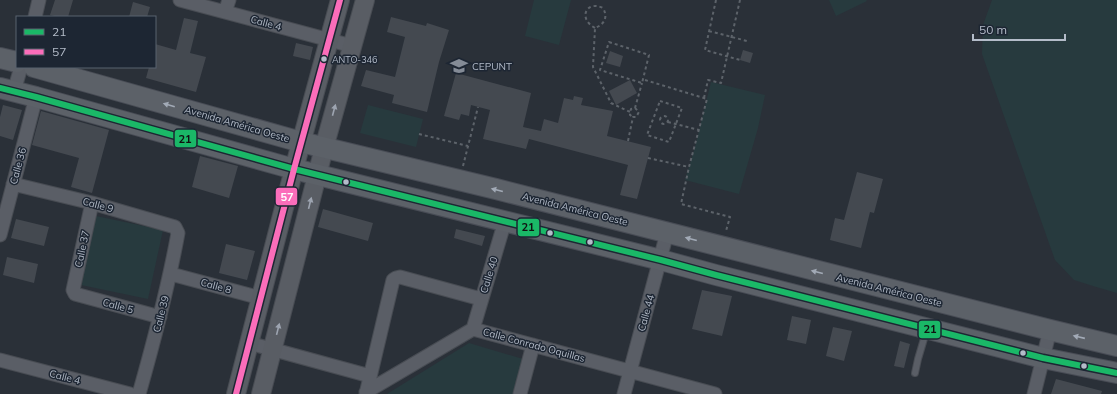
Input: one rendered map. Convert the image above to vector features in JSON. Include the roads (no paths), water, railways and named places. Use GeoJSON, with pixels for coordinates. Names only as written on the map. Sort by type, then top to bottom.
{"type":"FeatureCollection","features":[{"type":"Feature","properties":{"kind":"main road"},"geometry":{"type":"LineString","coordinates":[[0,58],[16,62]]}},
{"type":"Feature","properties":{"kind":"main road","name":"Avenida América Oeste"},"geometry":{"type":"LineString","coordinates":[[38,68],[324,148],[459,180],[1117,346]]}},
{"type":"Feature","properties":{"kind":"main road"},"geometry":{"type":"LineString","coordinates":[[7,90],[36,96],[294,170],[505,220],[1043,358],[1117,373]]}},
{"type":"Feature","properties":{"kind":"street"},"geometry":{"type":"LineString","coordinates":[[34,16],[39,0]]}},
{"type":"Feature","properties":{"kind":"street","name":"Calle 4"},"geometry":{"type":"LineString","coordinates":[[180,0],[227,6],[352,46]]}},
{"type":"Feature","properties":{"kind":"street"},"geometry":{"type":"LineString","coordinates":[[236,394],[301,142],[340,0]]}},
{"type":"Feature","properties":{"kind":"street"},"geometry":{"type":"LineString","coordinates":[[261,394],[324,148],[365,0]]}},
{"type":"Feature","properties":{"kind":"street"},"geometry":{"type":"LineString","coordinates":[[7,90],[19,68]]}},
{"type":"Feature","properties":{"kind":"street","name":"Calle 36"},"geometry":{"type":"LineString","coordinates":[[0,236],[36,96]]}},
{"type":"Feature","properties":{"kind":"street","name":"Calle 9"},"geometry":{"type":"LineString","coordinates":[[13,184],[92,203],[175,227],[178,233]]}},
{"type":"Feature","properties":{"kind":"street","name":"Calle 37"},"geometry":{"type":"LineString","coordinates":[[75,294],[73,290],[92,203]]}},
{"type":"Feature","properties":{"kind":"street","name":"Calle 40"},"geometry":{"type":"LineString","coordinates":[[473,329],[505,220]]}},
{"type":"Feature","properties":{"kind":"street"},"geometry":{"type":"LineString","coordinates":[[278,231],[302,237]]}},
{"type":"Feature","properties":{"kind":"street","name":"Calle 39"},"geometry":{"type":"LineString","coordinates":[[139,394],[171,274],[178,233]]}},
{"type":"Feature","properties":{"kind":"street","name":"Calle 44"},"geometry":{"type":"LineString","coordinates":[[624,394],[667,233]]}},
{"type":"Feature","properties":{"kind":"street","name":"Calle 8"},"geometry":{"type":"LineString","coordinates":[[171,274],[261,298]]}},
{"type":"Feature","properties":{"kind":"street"},"geometry":{"type":"LineString","coordinates":[[366,393],[393,280],[400,277],[481,299]]}},
{"type":"Feature","properties":{"kind":"street","name":"Calle 5"},"geometry":{"type":"LineString","coordinates":[[75,294],[160,317]]}},
{"type":"Feature","properties":{"kind":"street","name":"Calle Conrado Oquillas"},"geometry":{"type":"LineString","coordinates":[[366,393],[473,329],[715,394]]}},
{"type":"Feature","properties":{"kind":"street"},"geometry":{"type":"LineString","coordinates":[[1034,394],[1050,330]]}},
{"type":"Feature","properties":{"kind":"street"},"geometry":{"type":"LineString","coordinates":[[249,343],[370,376]]}},
{"type":"Feature","properties":{"kind":"street"},"geometry":{"type":"LineString","coordinates":[[520,394],[533,345]]}},
{"type":"Feature","properties":{"kind":"street","name":"Calle 4"},"geometry":{"type":"LineString","coordinates":[[0,360],[130,394]]}},
{"type":"Feature","properties":{"kind":"lane"},"geometry":{"type":"LineString","coordinates":[[915,373],[927,328]]}},
{"type":"Feature","properties":{"kind":"place","name":"ANTO-346"},"geometry":{"type":"Point","coordinates":[324,59]}},
{"type":"Feature","properties":{"kind":"place","name":"CEPUNT"},"geometry":{"type":"Point","coordinates":[459,66]}}]}
